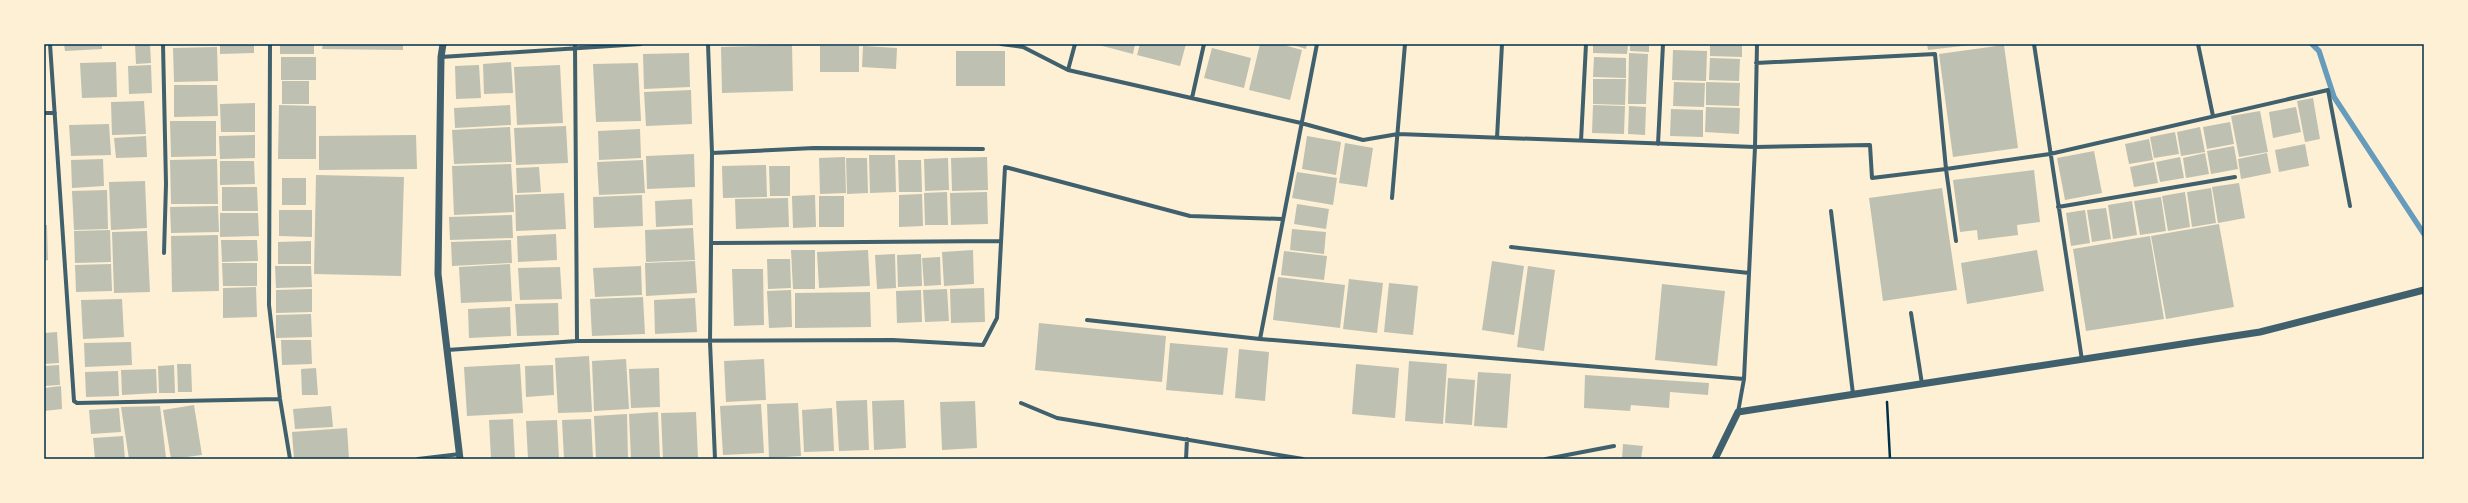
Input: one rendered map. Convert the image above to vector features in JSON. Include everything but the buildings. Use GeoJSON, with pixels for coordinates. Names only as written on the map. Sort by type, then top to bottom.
{"type":"FeatureCollection","features":[{"type":"Feature","properties":{"kind":"street"},"geometry":{"type":"LineString","coordinates":[[50,44],[74,401],[77,403],[280,399]]}},
{"type":"Feature","properties":{"kind":"street"},"geometry":{"type":"LineString","coordinates":[[163,44],[166,184],[164,253]]}},
{"type":"Feature","properties":{"kind":"street"},"geometry":{"type":"LineString","coordinates":[[270,44],[269,305],[280,399],[290,459]]}},
{"type":"Feature","properties":{"kind":"street"},"geometry":{"type":"LineString","coordinates":[[418,459],[460,457],[438,274],[441,56],[443,44]]}},
{"type":"Feature","properties":{"kind":"street"},"geometry":{"type":"LineString","coordinates":[[441,56],[575,46],[641,44]]}},
{"type":"Feature","properties":{"kind":"street"},"geometry":{"type":"LineString","coordinates":[[708,44],[712,153],[713,244],[710,342],[715,459]]}},
{"type":"Feature","properties":{"kind":"street"},"geometry":{"type":"LineString","coordinates":[[1001,44],[1023,47],[1068,70],[1301,123],[1363,140],[1398,134],[1755,147],[1870,145],[1872,178],[1946,170],[2050,154],[2328,90],[2350,206]]}},
{"type":"Feature","properties":{"kind":"street"},"geometry":{"type":"LineString","coordinates":[[1068,70],[1075,44]]}},
{"type":"Feature","properties":{"kind":"street"},"geometry":{"type":"LineString","coordinates":[[1192,98],[1204,44]]}},
{"type":"Feature","properties":{"kind":"street"},"geometry":{"type":"LineString","coordinates":[[1260,339],[1317,44]]}},
{"type":"Feature","properties":{"kind":"street"},"geometry":{"type":"LineString","coordinates":[[1392,198],[1405,44]]}},
{"type":"Feature","properties":{"kind":"street"},"geometry":{"type":"LineString","coordinates":[[1497,138],[1502,44]]}},
{"type":"Feature","properties":{"kind":"street"},"geometry":{"type":"LineString","coordinates":[[1581,141],[1586,44]]}},
{"type":"Feature","properties":{"kind":"street"},"geometry":{"type":"LineString","coordinates":[[1658,144],[1663,44]]}},
{"type":"Feature","properties":{"kind":"street"},"geometry":{"type":"LineString","coordinates":[[1715,459],[1738,412],[1744,379],[1755,147],[1757,44]]}},
{"type":"Feature","properties":{"kind":"street"},"geometry":{"type":"LineString","coordinates":[[2034,44],[2082,360]]}},
{"type":"Feature","properties":{"kind":"street"},"geometry":{"type":"LineString","coordinates":[[2198,44],[2213,116]]}},
{"type":"Feature","properties":{"kind":"street"},"geometry":{"type":"LineString","coordinates":[[575,46],[577,341]]}},
{"type":"Feature","properties":{"kind":"street"},"geometry":{"type":"LineString","coordinates":[[1756,63],[1935,54],[1946,170],[1956,241]]}},
{"type":"Feature","properties":{"kind":"street"},"geometry":{"type":"LineString","coordinates":[[44,113],[55,113]]}},
{"type":"Feature","properties":{"kind":"street"},"geometry":{"type":"LineString","coordinates":[[712,153],[814,148],[983,149]]}},
{"type":"Feature","properties":{"kind":"street"},"geometry":{"type":"LineString","coordinates":[[447,350],[577,341],[710,342],[893,340],[983,345],[997,318],[1005,167],[1190,216],[1282,219]]}},
{"type":"Feature","properties":{"kind":"street"},"geometry":{"type":"LineString","coordinates":[[2058,207],[2235,177]]}},
{"type":"Feature","properties":{"kind":"street"},"geometry":{"type":"LineString","coordinates":[[1831,211],[1853,394]]}},
{"type":"Feature","properties":{"kind":"street"},"geometry":{"type":"LineString","coordinates":[[713,244],[1001,240]]}},
{"type":"Feature","properties":{"kind":"street"},"geometry":{"type":"LineString","coordinates":[[1510,248],[1749,273]]}},
{"type":"Feature","properties":{"kind":"street"},"geometry":{"type":"LineString","coordinates":[[1738,412],[2260,332],[2424,290]]}},
{"type":"Feature","properties":{"kind":"street"},"geometry":{"type":"LineString","coordinates":[[1911,313],[1922,384]]}},
{"type":"Feature","properties":{"kind":"street"},"geometry":{"type":"LineString","coordinates":[[1087,320],[1260,339],[1744,379]]}},
{"type":"Feature","properties":{"kind":"street"},"geometry":{"type":"LineString","coordinates":[[1021,403],[1057,418],[1303,459]]}},
{"type":"Feature","properties":{"kind":"street"},"geometry":{"type":"LineString","coordinates":[[1186,459],[1187,440]]}},
{"type":"Feature","properties":{"kind":"street"},"geometry":{"type":"LineString","coordinates":[[1546,459],[1614,446]]}},
{"type":"Feature","properties":{"kind":"path"},"geometry":{"type":"LineString","coordinates":[[1887,389],[1890,459]]}},
{"type":"Feature","properties":{"kind":"waterway"},"geometry":{"type":"LineString","coordinates":[[2312,44],[2319,51],[2334,97],[2424,234]]}}]}
